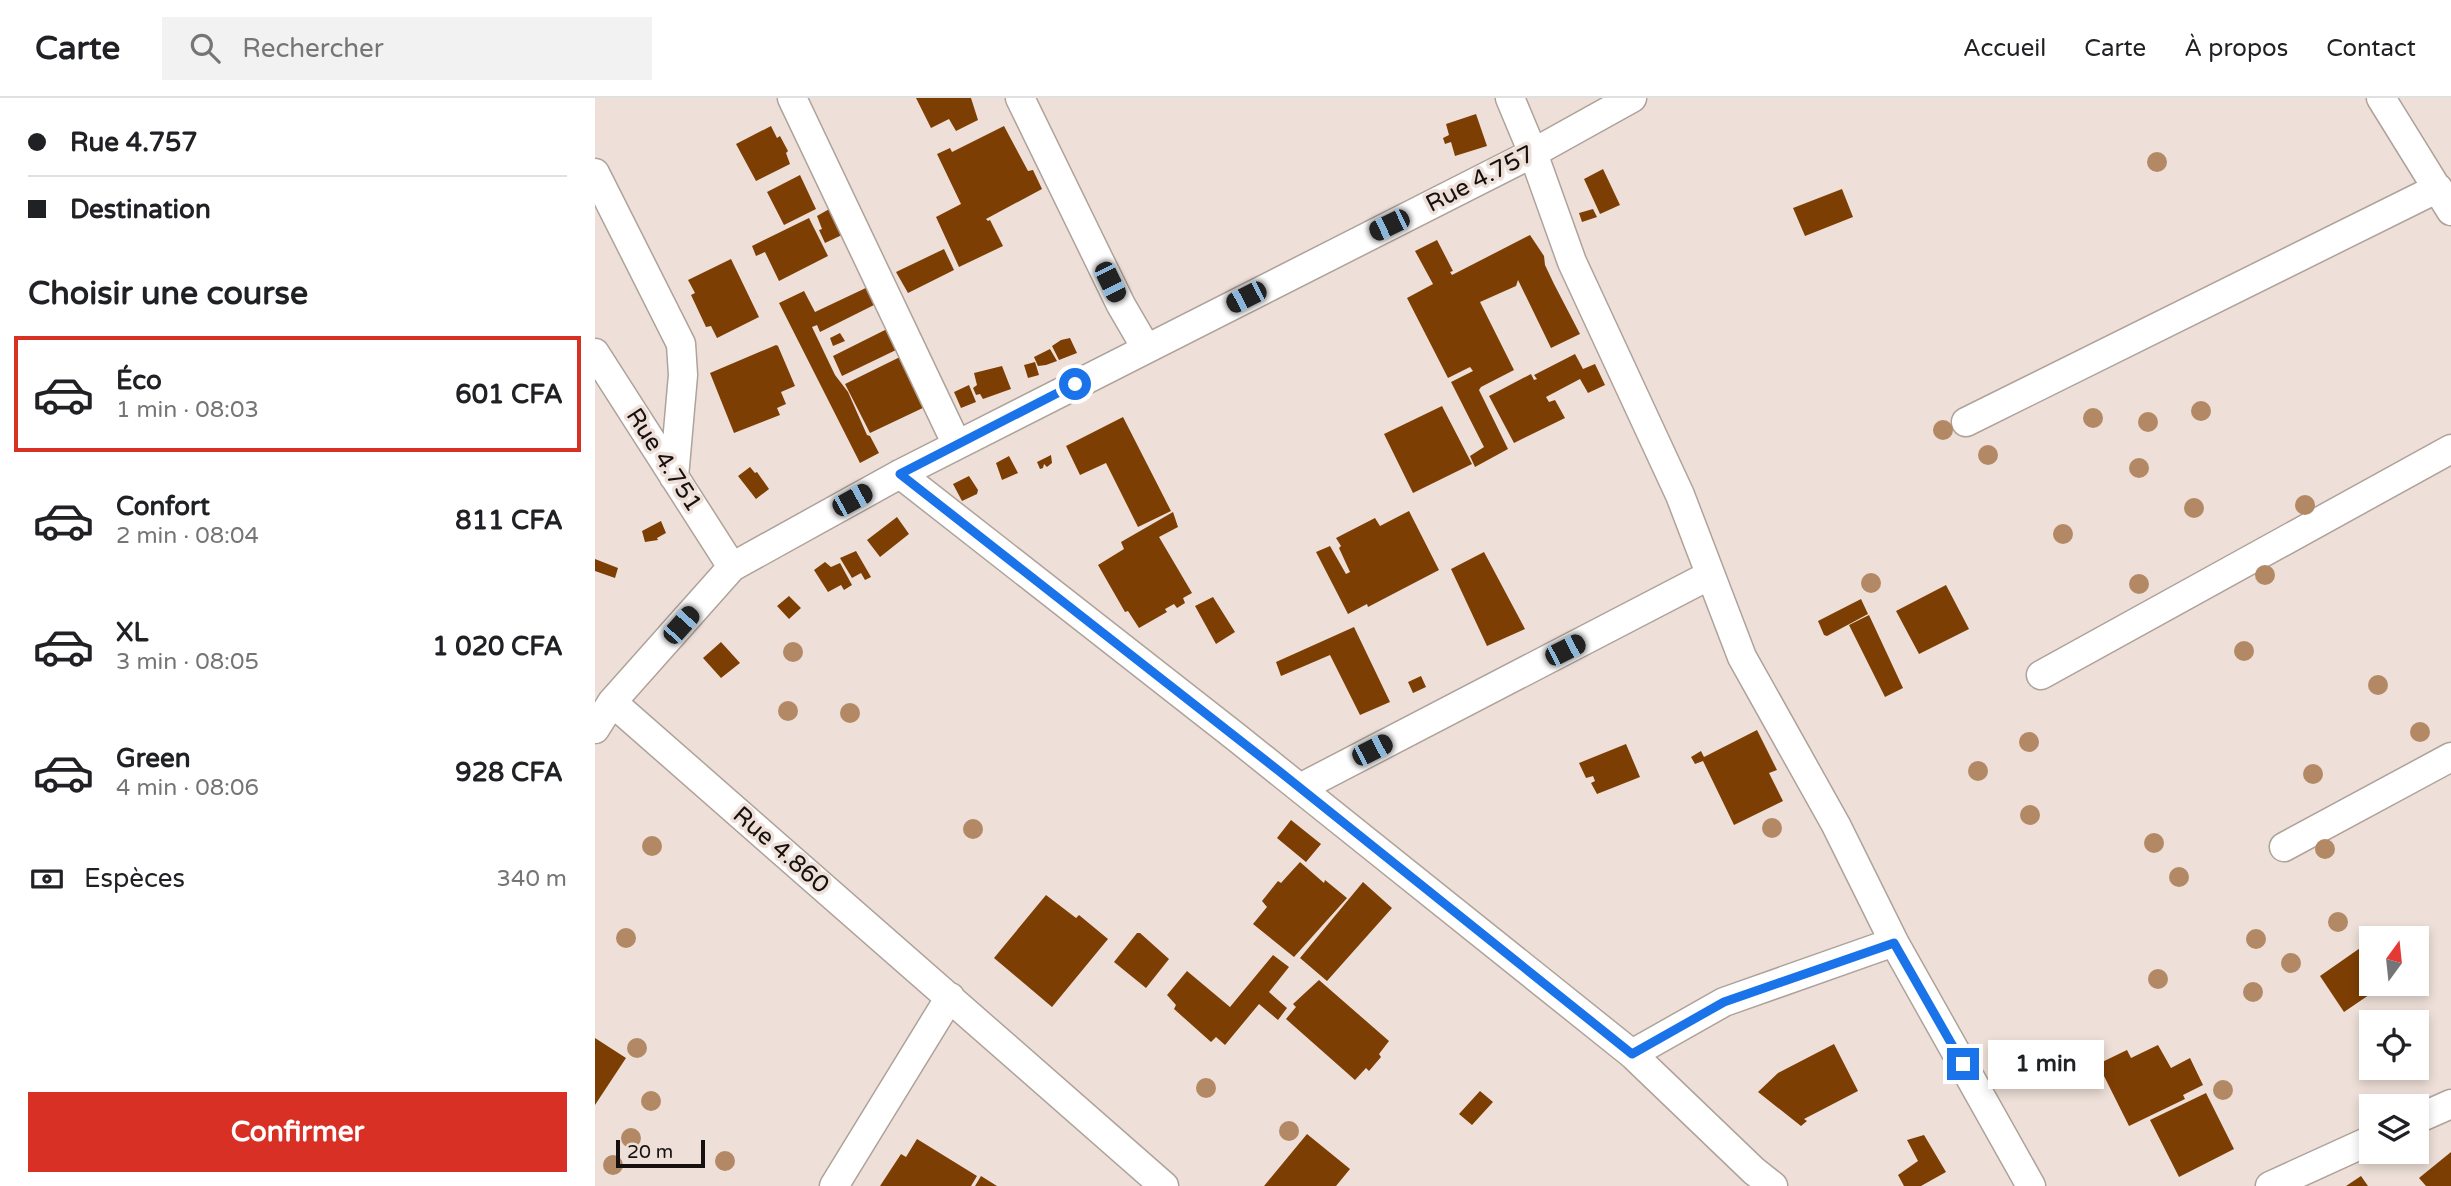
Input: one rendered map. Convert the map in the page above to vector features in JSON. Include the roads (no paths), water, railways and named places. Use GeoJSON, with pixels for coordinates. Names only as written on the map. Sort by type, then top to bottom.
{"type":"FeatureCollection","features":[{"type":"Feature","properties":{"kind":"street"},"geometry":{"type":"LineString","coordinates":[[792,98],[957,445]]}},
{"type":"Feature","properties":{"kind":"street"},"geometry":{"type":"LineString","coordinates":[[1020,98],[1121,305],[1146,348]]}},
{"type":"Feature","properties":{"kind":"street"},"geometry":{"type":"LineString","coordinates":[[1510,98],[1533,153],[1571,262],[1679,495],[1742,657],[1836,825],[1894,943],[2031,1186]]}},
{"type":"Feature","properties":{"kind":"street","name":"Rue 4.757"},"geometry":{"type":"LineString","coordinates":[[595,729],[612,702],[732,567],[900,474],[1533,153],[1632,98]]}},
{"type":"Feature","properties":{"kind":"street"},"geometry":{"type":"LineString","coordinates":[[1966,422],[2444,199],[2381,98]]}},
{"type":"Feature","properties":{"kind":"street"},"geometry":{"type":"LineString","coordinates":[[595,173],[681,344],[683,375],[674,477]]}},
{"type":"Feature","properties":{"kind":"street","name":"Rue 4.751"},"geometry":{"type":"LineString","coordinates":[[595,353],[732,567]]}},
{"type":"Feature","properties":{"kind":"street"},"geometry":{"type":"LineString","coordinates":[[2041,676],[2451,449]]}},
{"type":"Feature","properties":{"kind":"street"},"geometry":{"type":"LineString","coordinates":[[900,474],[1300,788],[1632,1054],[1773,1186]]}},
{"type":"Feature","properties":{"kind":"street"},"geometry":{"type":"LineString","coordinates":[[1300,788],[1710,575]]}},
{"type":"Feature","properties":{"kind":"street","name":"Rue 4.860"},"geometry":{"type":"LineString","coordinates":[[612,702],[1164,1186]]}},
{"type":"Feature","properties":{"kind":"street"},"geometry":{"type":"LineString","coordinates":[[2284,847],[2451,757]]}},
{"type":"Feature","properties":{"kind":"street"},"geometry":{"type":"LineString","coordinates":[[1632,1054],[1724,1002],[1894,943]]}},
{"type":"Feature","properties":{"kind":"street"},"geometry":{"type":"LineString","coordinates":[[834,1186],[950,997]]}},
{"type":"Feature","properties":{"kind":"street"},"geometry":{"type":"LineString","coordinates":[[2429,1114],[2451,1104]]}},
{"type":"Feature","properties":{"kind":"street"},"geometry":{"type":"LineString","coordinates":[[2270,1186],[2359,1145]]}}]}
